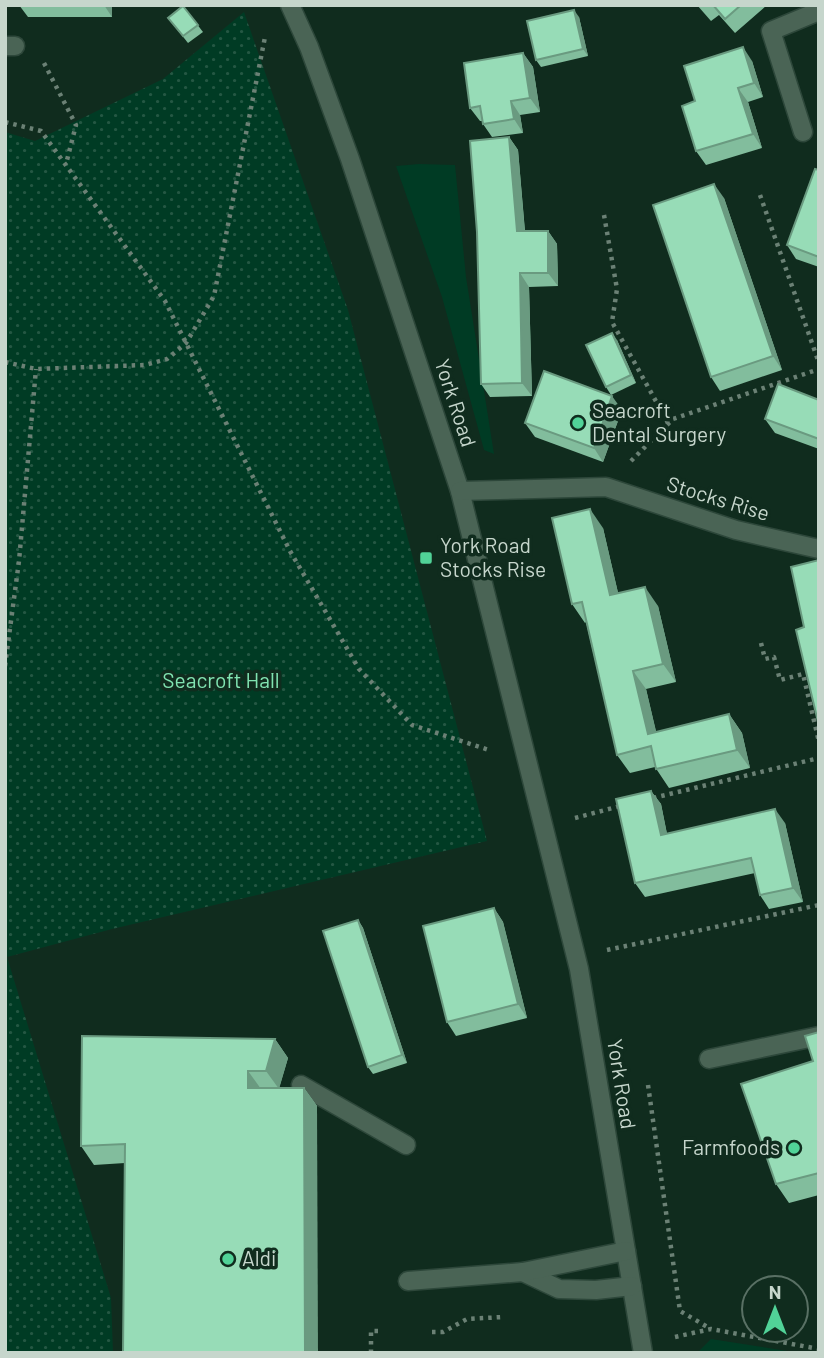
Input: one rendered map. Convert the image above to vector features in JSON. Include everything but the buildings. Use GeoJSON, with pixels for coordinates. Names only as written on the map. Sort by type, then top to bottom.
{"type":"FeatureCollection","features":[{"type":"Feature","properties":{"kind":"street","name":"York Road"},"geometry":{"type":"LineString","coordinates":[[290,5],[309,47],[350,159],[460,491],[576,957],[643,1353]]}},
{"type":"Feature","properties":{"kind":"street"},"geometry":{"type":"LineString","coordinates":[[803,132],[771,31],[819,11]]}},
{"type":"Feature","properties":{"kind":"street","name":"Stocks Rise"},"geometry":{"type":"LineString","coordinates":[[460,491],[606,486],[736,530],[819,550]]}},
{"type":"Feature","properties":{"kind":"street"},"geometry":{"type":"LineString","coordinates":[[709,1059],[819,1035]]}},
{"type":"Feature","properties":{"kind":"street"},"geometry":{"type":"LineString","coordinates":[[301,1085],[406,1145]]}},
{"type":"Feature","properties":{"kind":"street"},"geometry":{"type":"LineString","coordinates":[[408,1281],[523,1272],[626,1251]]}},
{"type":"Feature","properties":{"kind":"street"},"geometry":{"type":"LineString","coordinates":[[523,1272],[559,1289],[596,1290],[632,1286]]}},
{"type":"Feature","properties":{"kind":"path"},"geometry":{"type":"LineString","coordinates":[[5,362],[37,369],[145,365],[167,359],[186,342],[214,296],[267,28]]}},
{"type":"Feature","properties":{"kind":"path"},"geometry":{"type":"LineString","coordinates":[[40,55],[76,125],[66,165]]}},
{"type":"Feature","properties":{"kind":"path"},"geometry":{"type":"LineString","coordinates":[[5,122],[41,131],[165,301],[290,551],[359,669],[412,725],[527,762]]}},
{"type":"Feature","properties":{"kind":"path"},"geometry":{"type":"LineString","coordinates":[[760,195],[819,363]]}},
{"type":"Feature","properties":{"kind":"path"},"geometry":{"type":"LineString","coordinates":[[604,215],[617,289],[612,322],[668,423]]}},
{"type":"Feature","properties":{"kind":"path"},"geometry":{"type":"LineString","coordinates":[[5,666],[19,561],[37,369]]}},
{"type":"Feature","properties":{"kind":"path"},"geometry":{"type":"LineString","coordinates":[[606,486],[668,423],[819,369]]}},
{"type":"Feature","properties":{"kind":"path"},"geometry":{"type":"LineString","coordinates":[[761,643],[765,659],[774,657],[780,680],[803,674],[819,742]]}},
{"type":"Feature","properties":{"kind":"path"},"geometry":{"type":"LineString","coordinates":[[648,800],[819,758]]}},
{"type":"Feature","properties":{"kind":"path"},"geometry":{"type":"LineString","coordinates":[[543,825],[635,803]]}},
{"type":"Feature","properties":{"kind":"path"},"geometry":{"type":"LineString","coordinates":[[576,957],[819,905]]}},
{"type":"Feature","properties":{"kind":"path"},"geometry":{"type":"LineString","coordinates":[[648,1085],[680,1311],[711,1329],[819,1349]]}},
{"type":"Feature","properties":{"kind":"path"},"geometry":{"type":"LineString","coordinates":[[432,1332],[443,1332],[467,1319],[503,1317]]}},
{"type":"Feature","properties":{"kind":"path"},"geometry":{"type":"LineString","coordinates":[[667,1339],[711,1329]]}},
{"type":"Feature","properties":{"kind":"path"},"geometry":{"type":"LineString","coordinates":[[371,1353],[371,1331],[383,1331]]}},
{"type":"Feature","properties":{"kind":"green space","name":"Seacroft Hall"},"geometry":{"type":"Polygon","coordinates":[[[244,12],[348,310],[487,841],[112,929],[7,957],[111,1298],[113,1353],[5,1353],[5,132],[35,141],[163,79],[244,12]]]}},
{"type":"Feature","properties":{"kind":"green space"},"geometry":{"type":"Polygon","coordinates":[[[455,165],[466,277],[494,454],[484,450],[442,297],[396,166],[455,165]]]}},
{"type":"Feature","properties":{"kind":"green space"},"geometry":{"type":"Polygon","coordinates":[[[711,1339],[800,1353],[697,1353],[711,1339]]]}},
{"type":"Feature","properties":{"kind":"place","name":"Seacroft Dental Surgery"},"geometry":{"type":"Point","coordinates":[578,423]}},
{"type":"Feature","properties":{"kind":"place","name":"York Road Stocks Rise"},"geometry":{"type":"Point","coordinates":[426,558]}},
{"type":"Feature","properties":{"kind":"place","name":"Farmfoods"},"geometry":{"type":"Point","coordinates":[794,1148]}},
{"type":"Feature","properties":{"kind":"place","name":"Aldi"},"geometry":{"type":"Point","coordinates":[228,1259]}}]}
